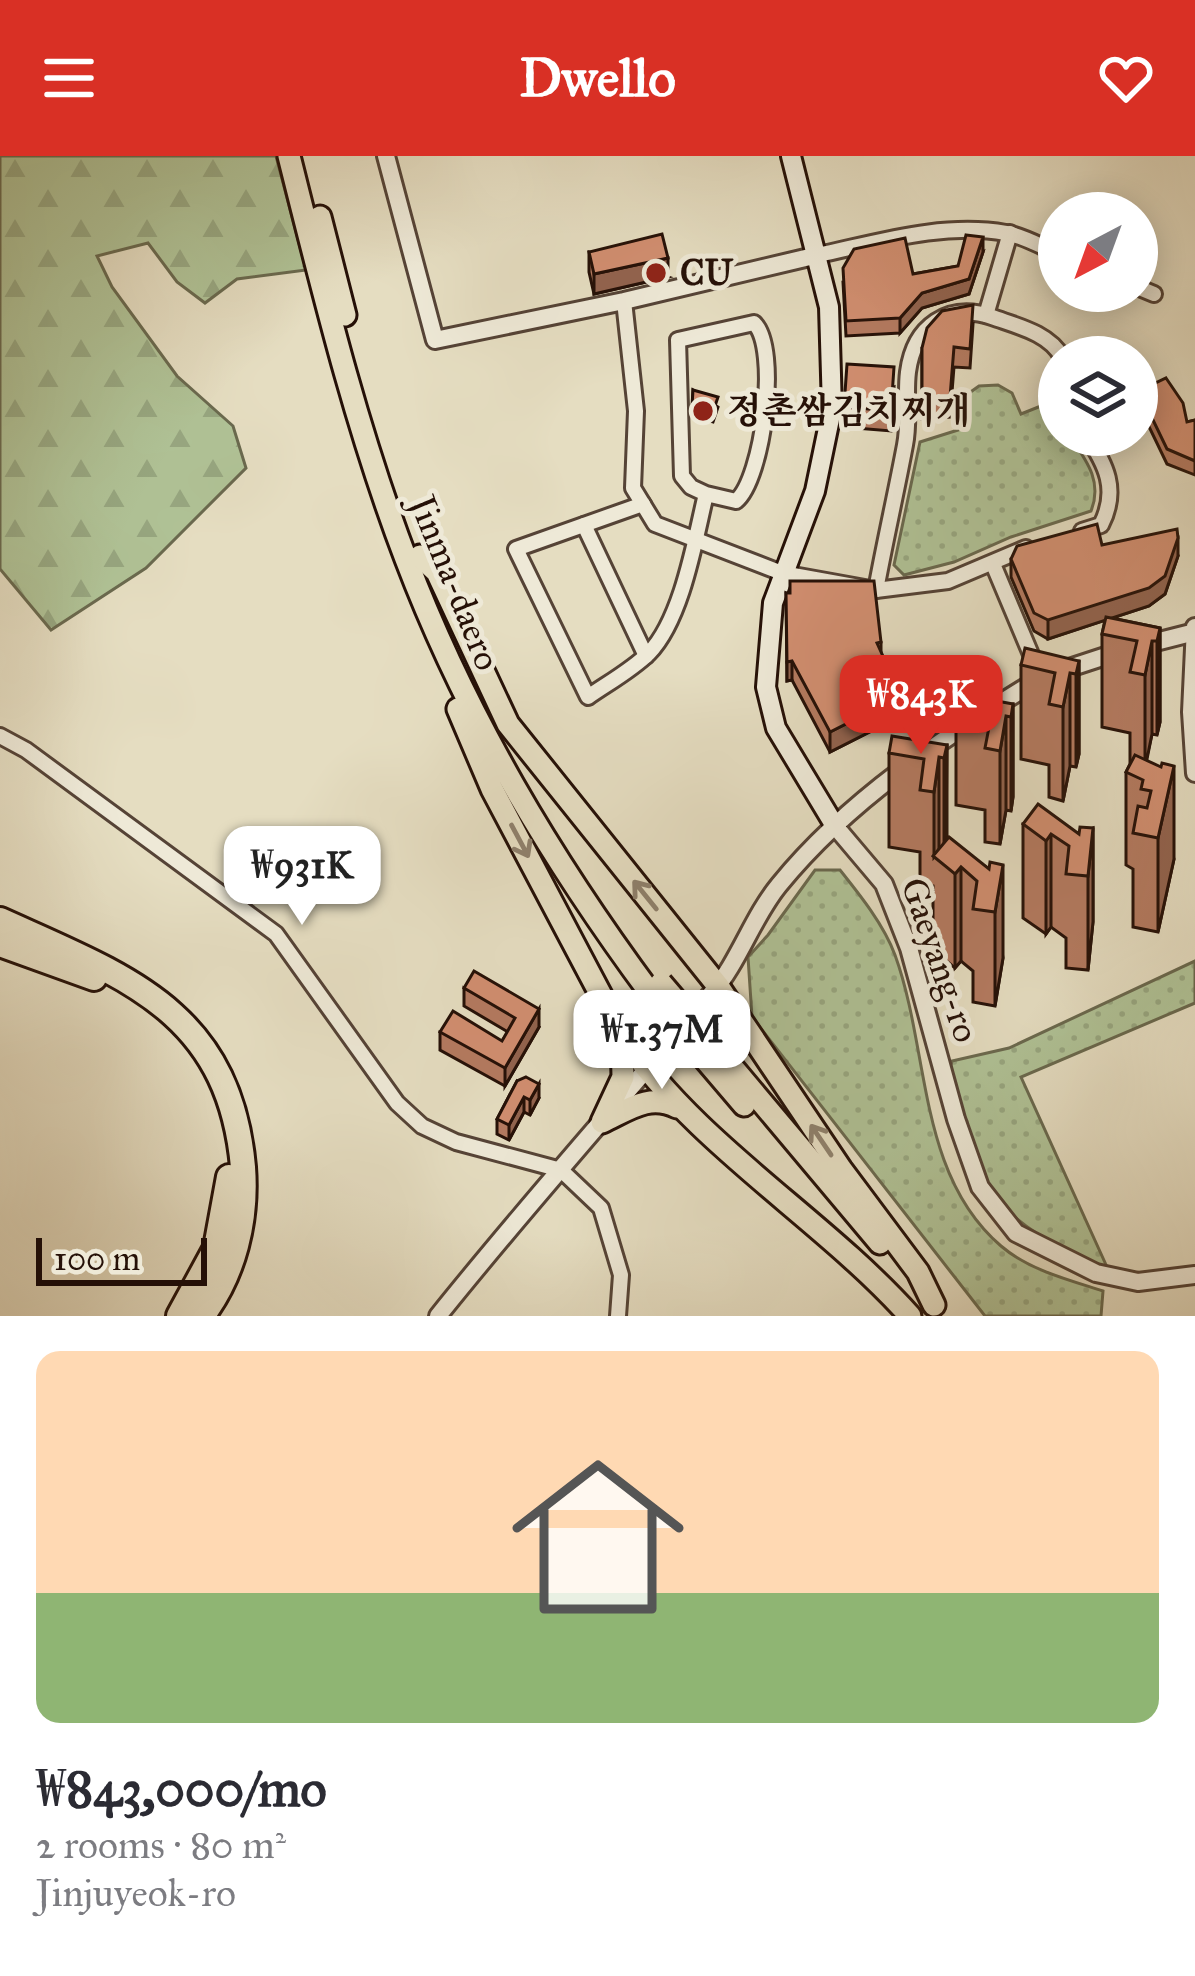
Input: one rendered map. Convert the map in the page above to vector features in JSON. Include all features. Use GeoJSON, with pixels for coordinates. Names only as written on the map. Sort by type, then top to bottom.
{"type":"FeatureCollection","features":[{"type":"Feature","properties":{"kind":"highway","name":"Jinma-daero"},"geometry":{"type":"LineString","coordinates":[[290,156],[360,423],[430,617],[510,783],[558,864],[656,988]]}},
{"type":"Feature","properties":{"kind":"highway","name":"Jinma-daero"},"geometry":{"type":"LineString","coordinates":[[304,156],[374,419],[420,556],[470,673],[523,776],[656,988]]}},
{"type":"Feature","properties":{"kind":"highway"},"geometry":{"type":"LineString","coordinates":[[420,556],[437,572],[508,724],[718,986],[841,1169],[918,1272],[934,1312]]}},
{"type":"Feature","properties":{"kind":"highway"},"geometry":{"type":"LineString","coordinates":[[430,617],[434,651],[492,789],[622,1035],[646,1071],[685,1112],[868,1270],[910,1316]]}},
{"type":"Feature","properties":{"kind":"highway"},"geometry":{"type":"LineString","coordinates":[[0,920],[141,990],[201,1040],[214,1060],[240,1131],[243,1206],[224,1282],[202,1316]]}},
{"type":"Feature","properties":{"kind":"highway"},"geometry":{"type":"LineString","coordinates":[[0,944],[109,984],[177,1034],[208,1080],[226,1132],[229,1180],[222,1226],[205,1274],[179,1316]]}},
{"type":"Feature","properties":{"kind":"highway"},"geometry":{"type":"LineString","coordinates":[[0,962],[69,982],[109,984]]}},
{"type":"Feature","properties":{"kind":"highway"},"geometry":{"type":"LineString","coordinates":[[656,988],[934,1312]]}},
{"type":"Feature","properties":{"kind":"highway"},"geometry":{"type":"LineString","coordinates":[[602,1122],[623,1077],[622,1035]]}},
{"type":"Feature","properties":{"kind":"highway"},"geometry":{"type":"LineString","coordinates":[[602,1122],[656,1099],[685,1112]]}},
{"type":"Feature","properties":{"kind":"main road","name":"Gaeyang-ro"},"geometry":{"type":"LineString","coordinates":[[790,156],[829,308],[832,409],[815,491],[782,573],[770,622],[766,687],[776,728],[835,826]]}},
{"type":"Feature","properties":{"kind":"street"},"geometry":{"type":"LineString","coordinates":[[386,156],[435,340],[924,232],[1010,233],[1038,245]]}},
{"type":"Feature","properties":{"kind":"street"},"geometry":{"type":"LineString","coordinates":[[986,315],[1010,233]]}},
{"type":"Feature","properties":{"kind":"street"},"geometry":{"type":"LineString","coordinates":[[624,301],[636,411],[633,488],[655,524],[782,573],[876,590],[948,581],[1042,543]]}},
{"type":"Feature","properties":{"kind":"street"},"geometry":{"type":"LineString","coordinates":[[876,590],[907,434],[908,374],[914,348],[938,317],[955,312],[986,315],[1041,336]]}},
{"type":"Feature","properties":{"kind":"street"},"geometry":{"type":"LineString","coordinates":[[754,323],[763,332],[767,354],[761,436],[745,494],[736,501],[706,494],[682,476],[678,340],[754,323]]}},
{"type":"Feature","properties":{"kind":"street"},"geometry":{"type":"LineString","coordinates":[[1062,537],[1101,525],[1106,517],[1111,482],[1100,456]]}},
{"type":"Feature","properties":{"kind":"street"},"geometry":{"type":"LineString","coordinates":[[643,504],[516,550],[588,697],[646,656],[666,632],[706,494]]}},
{"type":"Feature","properties":{"kind":"street"},"geometry":{"type":"LineString","coordinates":[[584,525],[646,656]]}},
{"type":"Feature","properties":{"kind":"street"},"geometry":{"type":"LineString","coordinates":[[993,563],[1041,678]]}},
{"type":"Feature","properties":{"kind":"street"},"geometry":{"type":"LineString","coordinates":[[438,1316],[718,986],[775,890],[835,826],[980,716],[1041,678],[1195,630],[1191,712],[1195,773]]}},
{"type":"Feature","properties":{"kind":"street"},"geometry":{"type":"LineString","coordinates":[[0,736],[26,750],[276,934],[397,1102],[422,1126],[456,1142],[561,1170],[601,1208],[621,1275],[618,1316]]}},
{"type":"Feature","properties":{"kind":"street","name":"Gaeyang-ro"},"geometry":{"type":"LineString","coordinates":[[835,826],[884,884],[909,948],[956,1119],[980,1187],[1016,1233],[1096,1273],[1138,1282],[1195,1275]]}},
{"type":"Feature","properties":{"kind":"green space"},"geometry":{"type":"Polygon","coordinates":[[[0,156],[276,156],[306,270],[237,279],[205,303],[177,282],[148,243],[97,256],[112,287],[177,376],[233,426],[246,468],[146,568],[51,630],[0,569],[0,156]]]}},
{"type":"Feature","properties":{"kind":"green space"},"geometry":{"type":"Polygon","coordinates":[[[998,385],[1012,393],[1021,414],[1038,407],[1038,456],[1083,456],[1094,480],[1091,511],[954,562],[904,575],[894,565],[920,442],[958,430],[965,396],[979,386],[998,385]]]}},
{"type":"Feature","properties":{"kind":"green space"},"geometry":{"type":"Polygon","coordinates":[[[815,870],[840,870],[890,944],[906,992],[940,1148],[974,1217],[1024,1262],[1103,1291],[1101,1316],[985,1316],[752,1017],[748,957],[815,870]]]}},
{"type":"Feature","properties":{"kind":"green space"},"geometry":{"type":"Polygon","coordinates":[[[1195,961],[1195,1003],[1021,1077],[1107,1267],[1040,1235],[996,1198],[970,1142],[952,1061],[1009,1048],[1195,961]]]}},
{"type":"Feature","properties":{"kind":"building"},"geometry":{"type":"Polygon","coordinates":[[[662,234],[668,258],[594,274],[589,252],[662,234]]]}},
{"type":"Feature","properties":{"kind":"building"},"geometry":{"type":"Polygon","coordinates":[[[966,235],[983,237],[969,279],[922,293],[900,318],[846,321],[843,268],[854,249],[905,238],[913,274],[958,266],[966,235]]]}},
{"type":"Feature","properties":{"kind":"building"},"geometry":{"type":"Polygon","coordinates":[[[973,305],[970,349],[954,347],[950,397],[922,399],[927,328],[942,311],[973,305]]]}},
{"type":"Feature","properties":{"kind":"building"},"geometry":{"type":"Polygon","coordinates":[[[847,364],[894,367],[891,411],[844,407],[847,364]]]}},
{"type":"Feature","properties":{"kind":"building"},"geometry":{"type":"Polygon","coordinates":[[[1166,378],[1183,403],[1187,422],[1195,420],[1195,461],[1167,449],[1158,430],[1158,382],[1166,378]]]}},
{"type":"Feature","properties":{"kind":"building"},"geometry":{"type":"Polygon","coordinates":[[[693,390],[718,397],[713,412],[692,406],[693,390]]]}},
{"type":"Feature","properties":{"kind":"building"},"geometry":{"type":"Polygon","coordinates":[[[1097,524],[1102,545],[1177,529],[1165,576],[1149,588],[1048,620],[1034,613],[1011,559],[1017,546],[1097,524]]]}},
{"type":"Feature","properties":{"kind":"building"},"geometry":{"type":"Polygon","coordinates":[[[790,581],[874,581],[881,642],[877,643],[901,696],[830,732],[792,661],[787,662],[790,581]]]}},
{"type":"Feature","properties":{"kind":"building"},"geometry":{"type":"Polygon","coordinates":[[[1106,617],[1160,628],[1157,641],[1152,641],[1145,675],[1130,672],[1137,641],[1102,634],[1106,617]]]}},
{"type":"Feature","properties":{"kind":"building"},"geometry":{"type":"Polygon","coordinates":[[[1025,648],[1079,661],[1076,674],[1070,673],[1063,707],[1049,704],[1055,673],[1021,665],[1025,648]]]}},
{"type":"Feature","properties":{"kind":"building"},"geometry":{"type":"Polygon","coordinates":[[[959,694],[1013,704],[1000,751],[985,748],[991,717],[956,711],[959,694]]]}},
{"type":"Feature","properties":{"kind":"building"},"geometry":{"type":"Polygon","coordinates":[[[892,736],[947,745],[944,758],[939,757],[934,792],[920,790],[924,759],[889,753],[892,736]]]}},
{"type":"Feature","properties":{"kind":"building"},"geometry":{"type":"Polygon","coordinates":[[[1135,755],[1161,767],[1162,763],[1174,766],[1158,838],[1133,833],[1138,806],[1147,808],[1151,791],[1141,789],[1143,780],[1126,772],[1135,755]]]}},
{"type":"Feature","properties":{"kind":"building"},"geometry":{"type":"Polygon","coordinates":[[[1038,804],[1079,834],[1080,827],[1093,828],[1088,876],[1066,874],[1069,846],[1051,834],[1046,841],[1023,824],[1038,804]]]}},
{"type":"Feature","properties":{"kind":"building"},"geometry":{"type":"Polygon","coordinates":[[[949,837],[989,869],[990,862],[1003,865],[995,912],[973,909],[977,881],[961,867],[955,874],[933,856],[949,837]]]}},
{"type":"Feature","properties":{"kind":"building"},"geometry":{"type":"Polygon","coordinates":[[[474,971],[539,1009],[505,1068],[440,1032],[453,1011],[502,1041],[515,1018],[464,988],[474,971]]]}},
{"type":"Feature","properties":{"kind":"building"},"geometry":{"type":"Polygon","coordinates":[[[526,1077],[539,1084],[530,1100],[524,1097],[509,1125],[497,1119],[517,1081],[526,1077]]]}},
{"type":"Feature","properties":{"kind":"place","name":"CU"},"geometry":{"type":"Point","coordinates":[656,273]}},
{"type":"Feature","properties":{"kind":"place","name":"정촌쌈김치찌개"},"geometry":{"type":"Point","coordinates":[703,411]}}]}
